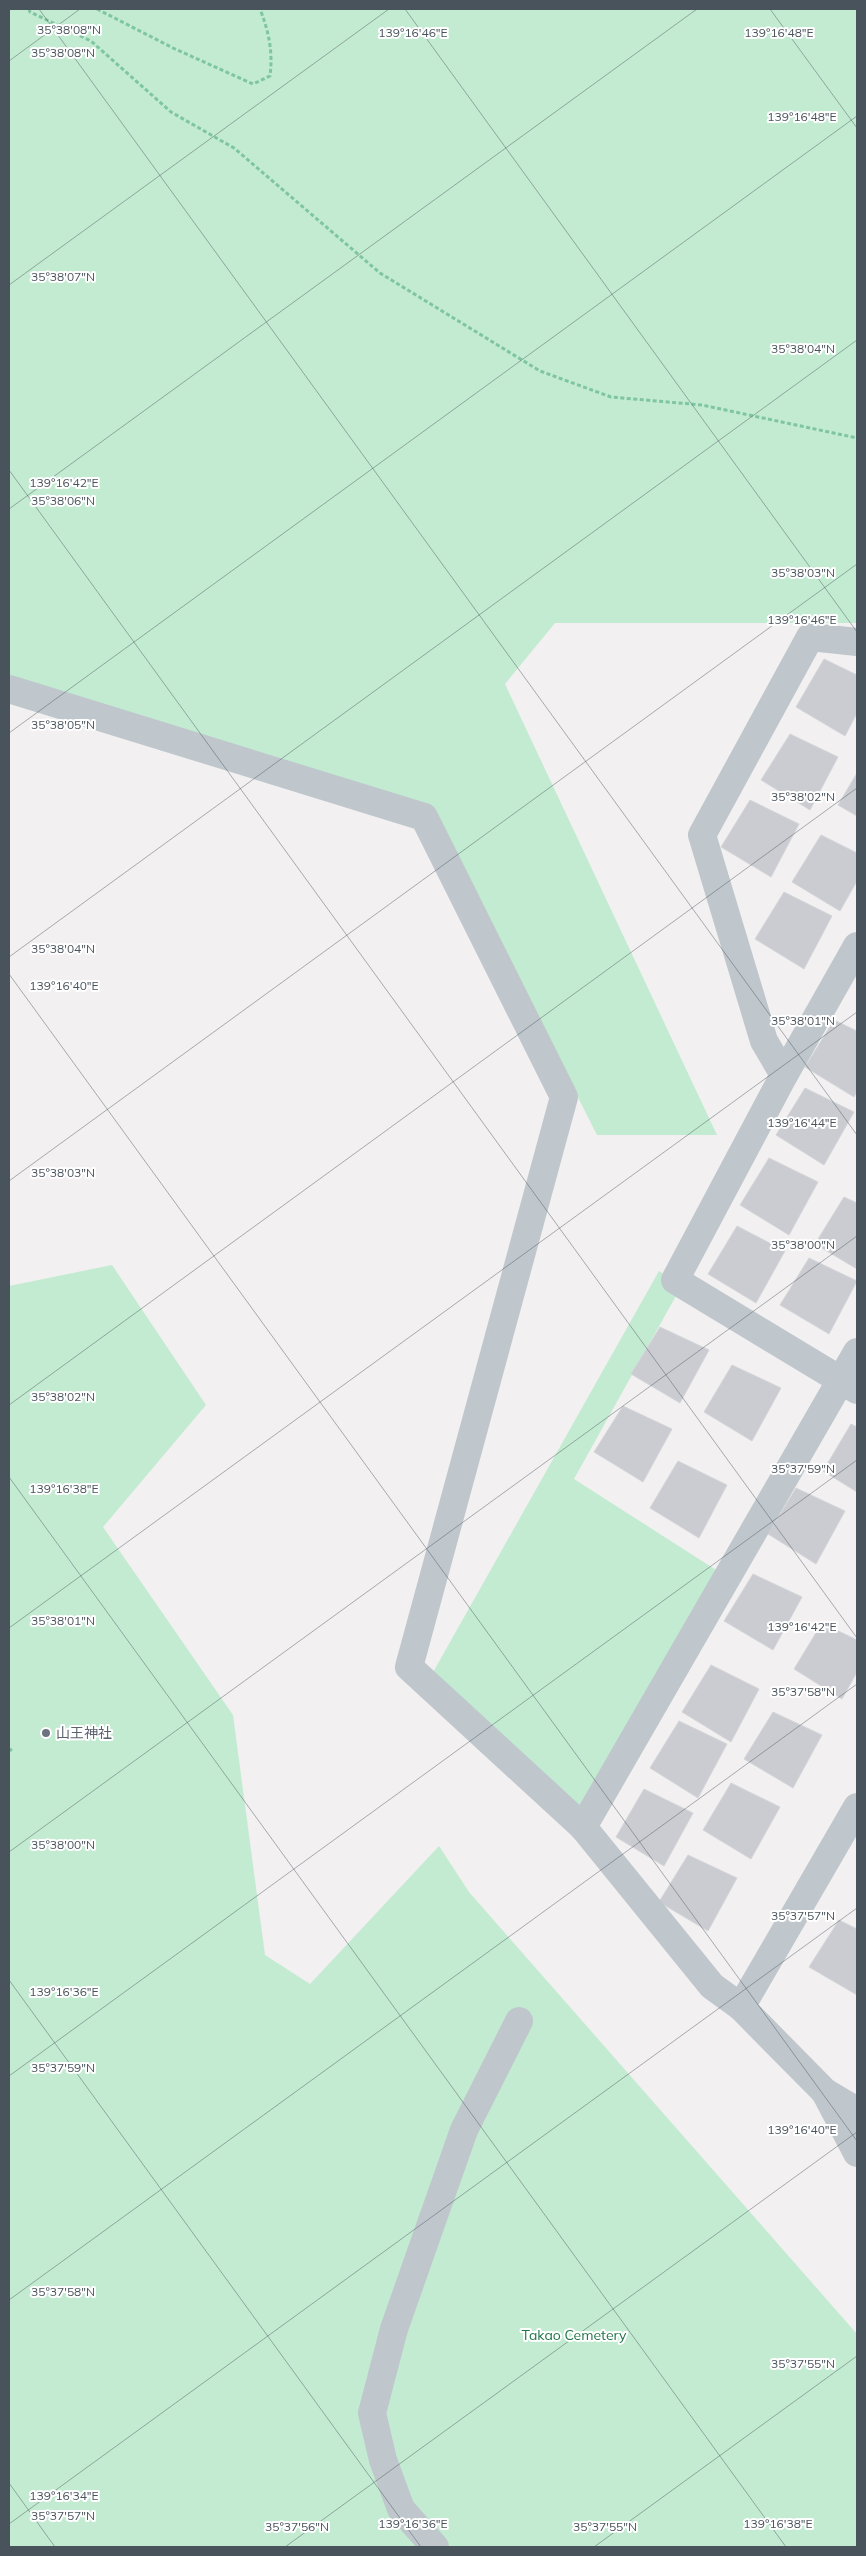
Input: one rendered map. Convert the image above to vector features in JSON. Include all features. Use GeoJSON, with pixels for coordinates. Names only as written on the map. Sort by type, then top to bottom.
{"type":"FeatureCollection","features":[{"type":"Feature","properties":{"kind":"street"},"geometry":{"type":"LineString","coordinates":[[784,1075],[764,1040],[702,835],[810,637],[857,642]]}},
{"type":"Feature","properties":{"kind":"street"},"geometry":{"type":"LineString","coordinates":[[9,688],[424,816],[564,1097],[410,1667],[583,1827],[712,1986],[741,2007],[825,2092],[857,2111]]}},
{"type":"Feature","properties":{"kind":"street"},"geometry":{"type":"LineString","coordinates":[[849,1385],[675,1280],[784,1075],[857,946]]}},
{"type":"Feature","properties":{"kind":"street"},"geometry":{"type":"LineString","coordinates":[[583,1827],[849,1385],[857,1352]]}},
{"type":"Feature","properties":{"kind":"street"},"geometry":{"type":"LineString","coordinates":[[741,2007],[857,1807]]}},
{"type":"Feature","properties":{"kind":"street"},"geometry":{"type":"LineString","coordinates":[[435,2547],[401,2509],[383,2460],[372,2413],[394,2329],[464,2130],[519,2021]]}},
{"type":"Feature","properties":{"kind":"street"},"geometry":{"type":"LineString","coordinates":[[825,2092],[857,2153]]}},
{"type":"Feature","properties":{"kind":"path"},"geometry":{"type":"LineString","coordinates":[[29,9],[30,12],[91,41],[171,112],[234,148],[380,273],[540,371],[611,397],[702,405],[857,438]]}},
{"type":"Feature","properties":{"kind":"path"},"geometry":{"type":"LineString","coordinates":[[97,9],[173,48],[253,84],[270,76],[273,56],[260,9]]}},
{"type":"Feature","properties":{"kind":"green space"},"geometry":{"type":"Polygon","coordinates":[[[9,9],[857,9],[857,623],[555,623],[505,684],[717,1135],[597,1135],[430,805],[9,678],[9,9]]]}},
{"type":"Feature","properties":{"kind":"green space","name":"Takao Cemetery"},"geometry":{"type":"Polygon","coordinates":[[[112,1265],[206,1405],[103,1527],[233,1715],[265,1955],[310,1984],[439,1846],[469,1892],[857,2334],[857,2547],[9,2547],[9,1286],[112,1265]]]}},
{"type":"Feature","properties":{"kind":"green space"},"geometry":{"type":"Polygon","coordinates":[[[659,1271],[682,1285],[574,1479],[727,1577],[583,1827],[427,1683],[659,1271]]]}},
{"type":"Feature","properties":{"kind":"building"},"geometry":{"type":"Polygon","coordinates":[[[824,659],[857,675],[857,713],[845,736],[796,707],[824,659]]]}},
{"type":"Feature","properties":{"kind":"building"},"geometry":{"type":"Polygon","coordinates":[[[790,734],[838,757],[810,810],[761,780],[790,734]]]}},
{"type":"Feature","properties":{"kind":"building"},"geometry":{"type":"Polygon","coordinates":[[[857,773],[857,816],[838,805],[857,773]]]}},
{"type":"Feature","properties":{"kind":"building"},"geometry":{"type":"Polygon","coordinates":[[[750,800],[799,824],[771,877],[721,847],[750,800]]]}},
{"type":"Feature","properties":{"kind":"building"},"geometry":{"type":"Polygon","coordinates":[[[821,835],[857,853],[857,881],[840,911],[792,882],[821,835]]]}},
{"type":"Feature","properties":{"kind":"building"},"geometry":{"type":"Polygon","coordinates":[[[784,892],[832,916],[804,969],[755,939],[784,892]]]}},
{"type":"Feature","properties":{"kind":"building"},"geometry":{"type":"Polygon","coordinates":[[[834,1020],[857,1031],[857,1091],[854,1097],[805,1067],[834,1020]]]}},
{"type":"Feature","properties":{"kind":"building"},"geometry":{"type":"Polygon","coordinates":[[[805,1088],[854,1112],[824,1165],[776,1135],[805,1088]]]}},
{"type":"Feature","properties":{"kind":"building"},"geometry":{"type":"Polygon","coordinates":[[[769,1158],[818,1182],[789,1235],[740,1205],[769,1158]]]}},
{"type":"Feature","properties":{"kind":"building"},"geometry":{"type":"Polygon","coordinates":[[[844,1197],[857,1203],[857,1269],[815,1244],[844,1197]]]}},
{"type":"Feature","properties":{"kind":"building"},"geometry":{"type":"Polygon","coordinates":[[[737,1226],[785,1251],[756,1303],[708,1274],[737,1226]]]}},
{"type":"Feature","properties":{"kind":"building"},"geometry":{"type":"Polygon","coordinates":[[[809,1258],[857,1281],[829,1334],[780,1305],[809,1258]]]}},
{"type":"Feature","properties":{"kind":"building"},"geometry":{"type":"Polygon","coordinates":[[[660,1327],[709,1350],[680,1403],[631,1374],[660,1327]]]}},
{"type":"Feature","properties":{"kind":"building"},"geometry":{"type":"Polygon","coordinates":[[[732,1365],[781,1388],[752,1441],[704,1412],[732,1365]]]}},
{"type":"Feature","properties":{"kind":"building"},"geometry":{"type":"Polygon","coordinates":[[[623,1406],[672,1429],[643,1482],[594,1452],[623,1406]]]}},
{"type":"Feature","properties":{"kind":"building"},"geometry":{"type":"Polygon","coordinates":[[[851,1424],[857,1427],[857,1492],[823,1471],[851,1424]]]}},
{"type":"Feature","properties":{"kind":"building"},"geometry":{"type":"Polygon","coordinates":[[[678,1461],[727,1485],[699,1538],[650,1508],[678,1461]]]}},
{"type":"Feature","properties":{"kind":"building"},"geometry":{"type":"Polygon","coordinates":[[[796,1488],[845,1511],[816,1564],[768,1534],[796,1488]]]}},
{"type":"Feature","properties":{"kind":"building"},"geometry":{"type":"Polygon","coordinates":[[[753,1574],[802,1597],[773,1650],[724,1621],[753,1574]]]}},
{"type":"Feature","properties":{"kind":"building"},"geometry":{"type":"Polygon","coordinates":[[[822,1623],[857,1640],[857,1672],[842,1699],[794,1669],[822,1623]]]}},
{"type":"Feature","properties":{"kind":"building"},"geometry":{"type":"Polygon","coordinates":[[[711,1665],[759,1689],[731,1742],[682,1712],[711,1665]]]}},
{"type":"Feature","properties":{"kind":"building"},"geometry":{"type":"Polygon","coordinates":[[[773,1712],[822,1735],[793,1788],[744,1759],[773,1712]]]}},
{"type":"Feature","properties":{"kind":"building"},"geometry":{"type":"Polygon","coordinates":[[[679,1721],[727,1744],[698,1798],[650,1768],[679,1721]]]}},
{"type":"Feature","properties":{"kind":"building"},"geometry":{"type":"Polygon","coordinates":[[[731,1783],[780,1807],[751,1859],[703,1830],[731,1783]]]}},
{"type":"Feature","properties":{"kind":"building"},"geometry":{"type":"Polygon","coordinates":[[[644,1789],[693,1813],[664,1866],[616,1837],[644,1789]]]}},
{"type":"Feature","properties":{"kind":"building"},"geometry":{"type":"Polygon","coordinates":[[[688,1855],[737,1878],[708,1931],[659,1902],[688,1855]]]}},
{"type":"Feature","properties":{"kind":"building"},"geometry":{"type":"Polygon","coordinates":[[[839,1920],[857,1929],[857,1995],[809,1967],[839,1920]]]}},
{"type":"Feature","properties":{"kind":"place","name":"山王神社"},"geometry":{"type":"Point","coordinates":[46,1733]}}]}
